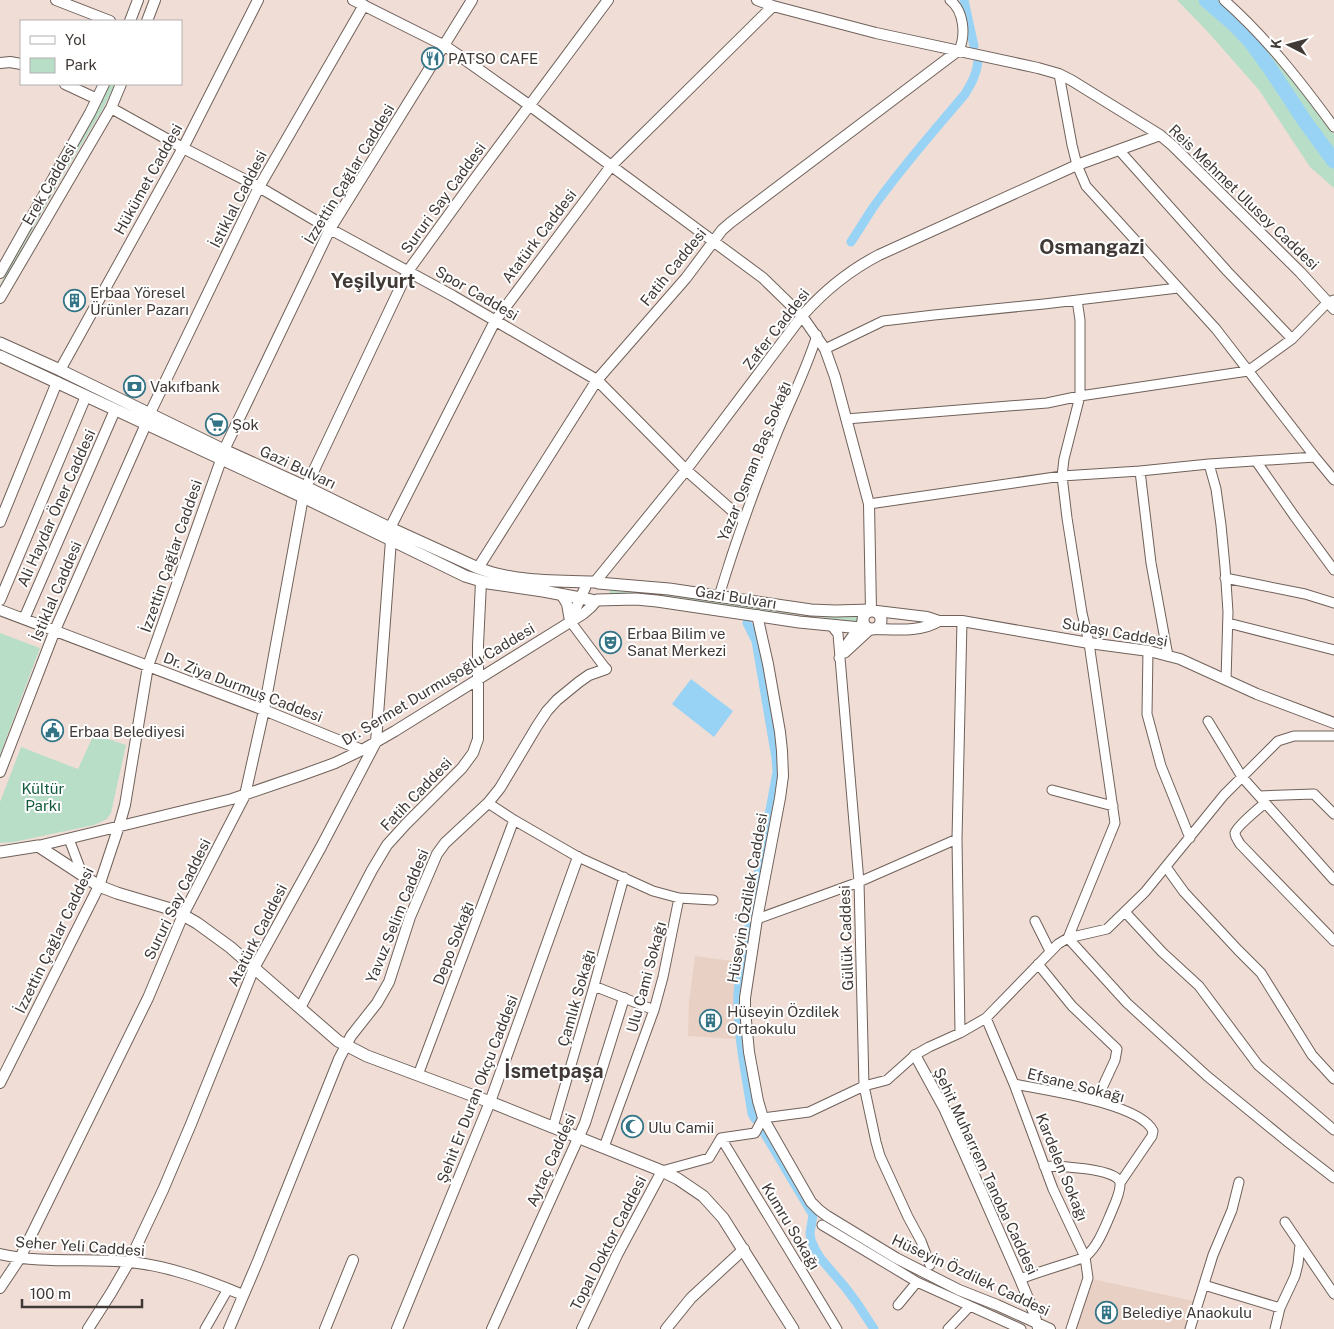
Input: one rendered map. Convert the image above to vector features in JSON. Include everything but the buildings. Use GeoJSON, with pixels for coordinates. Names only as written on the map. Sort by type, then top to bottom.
{"type":"FeatureCollection","features":[{"type":"Feature","properties":{"kind":"main road","name":"Gazi Bulvarı"},"geometry":{"type":"LineString","coordinates":[[0,343],[60,370],[148,419],[391,534],[466,576],[481,582],[562,594],[668,589],[811,610],[874,611]]}},
{"type":"Feature","properties":{"kind":"main road","name":"Gazi Bulvarı"},"geometry":{"type":"LineString","coordinates":[[0,356],[115,410],[148,419]]}},
{"type":"Feature","properties":{"kind":"main road","name":"Gazi Bulvarı"},"geometry":{"type":"LineString","coordinates":[[391,534],[488,572],[625,599],[657,600],[757,616],[830,625],[864,626]]}},
{"type":"Feature","properties":{"kind":"main road"},"geometry":{"type":"LineString","coordinates":[[874,611],[880,616],[881,622],[877,627],[864,626],[863,618],[865,613],[874,611]]}},
{"type":"Feature","properties":{"kind":"main road"},"geometry":{"type":"LineString","coordinates":[[38,846],[99,886],[174,910],[197,923],[230,947],[346,1046],[418,1076],[604,1147],[678,1179],[703,1196],[723,1218],[793,1329]]}},
{"type":"Feature","properties":{"kind":"main road","name":"Dr. Sermet Durmuşoğlu Caddesi"},"geometry":{"type":"LineString","coordinates":[[0,852],[38,846]]}},
{"type":"Feature","properties":{"kind":"street"},"geometry":{"type":"LineString","coordinates":[[56,0],[107,20]]}},
{"type":"Feature","properties":{"kind":"street"},"geometry":{"type":"LineString","coordinates":[[130,20],[138,0]]}},
{"type":"Feature","properties":{"kind":"street"},"geometry":{"type":"LineString","coordinates":[[146,20],[155,0]]}},
{"type":"Feature","properties":{"kind":"street","name":"Hükümet Caddesi"},"geometry":{"type":"LineString","coordinates":[[60,370],[183,148],[258,0]]}},
{"type":"Feature","properties":{"kind":"street"},"geometry":{"type":"LineString","coordinates":[[353,0],[445,46],[530,105],[763,278],[802,316],[825,349],[835,377],[869,504],[874,611]]}},
{"type":"Feature","properties":{"kind":"street","name":"İzzettin Çağlar Caddesi"},"geometry":{"type":"LineString","coordinates":[[0,1083],[99,886],[119,826],[132,763],[148,666],[223,455],[330,228],[472,0]]}},
{"type":"Feature","properties":{"kind":"street","name":"Sururi Say Caddesi"},"geometry":{"type":"LineString","coordinates":[[0,1288],[20,1258],[148,998],[183,915],[244,795],[264,710],[305,492],[408,271],[608,0]]}},
{"type":"Feature","properties":{"kind":"street","name":"Reis Mehmet Ulusoy Caddesi"},"geometry":{"type":"LineString","coordinates":[[758,0],[777,7],[876,33],[959,50],[1059,74],[1160,135],[1189,161],[1332,303]]}},
{"type":"Feature","properties":{"kind":"street","name":"Atatürk Caddesi"},"geometry":{"type":"LineString","coordinates":[[88,1329],[128,1262],[163,1190],[188,1133],[254,968],[376,742],[391,534],[495,320],[611,166],[777,7],[790,0]]}},
{"type":"Feature","properties":{"kind":"street"},"geometry":{"type":"LineString","coordinates":[[950,0],[954,4],[961,21],[964,36],[959,50]]}},
{"type":"Feature","properties":{"kind":"street"},"geometry":{"type":"LineString","coordinates":[[1224,0],[1270,46],[1300,81],[1334,127]]}},
{"type":"Feature","properties":{"kind":"street","name":"İstiklal Caddesi"},"geometry":{"type":"LineString","coordinates":[[0,771],[55,630],[148,419],[259,187],[364,5]]}},
{"type":"Feature","properties":{"kind":"street","name":"Fatih Caddesi"},"geometry":{"type":"LineString","coordinates":[[478,568],[597,380],[686,278],[730,223],[959,50]]}},
{"type":"Feature","properties":{"kind":"street"},"geometry":{"type":"LineString","coordinates":[[0,63],[20,64]]}},
{"type":"Feature","properties":{"kind":"street"},"geometry":{"type":"LineString","coordinates":[[1059,74],[1072,145],[1077,165],[1086,186],[1216,329],[1334,480]]}},
{"type":"Feature","properties":{"kind":"street"},"geometry":{"type":"LineString","coordinates":[[67,85],[97,99]]}},
{"type":"Feature","properties":{"kind":"street","name":"Erek Caddesi"},"geometry":{"type":"LineString","coordinates":[[0,273],[104,85]]}},
{"type":"Feature","properties":{"kind":"street","name":"Erek Caddesi"},"geometry":{"type":"LineString","coordinates":[[0,298],[111,108],[121,85]]}},
{"type":"Feature","properties":{"kind":"street","name":"Spor Caddesi"},"geometry":{"type":"LineString","coordinates":[[111,108],[259,187],[495,320],[597,380],[686,470],[743,520]]}},
{"type":"Feature","properties":{"kind":"street","name":"Zafer Caddesi"},"geometry":{"type":"LineString","coordinates":[[591,592],[802,316],[834,284],[867,261],[1077,165],[1160,135]]}},
{"type":"Feature","properties":{"kind":"street"},"geometry":{"type":"LineString","coordinates":[[1119,150],[1227,271],[1292,339]]}},
{"type":"Feature","properties":{"kind":"street"},"geometry":{"type":"LineString","coordinates":[[825,349],[883,321],[1178,288]]}},
{"type":"Feature","properties":{"kind":"street"},"geometry":{"type":"LineString","coordinates":[[1068,938],[1115,823],[1062,476],[1064,459],[1080,396],[1080,320],[1078,300]]}},
{"type":"Feature","properties":{"kind":"street"},"geometry":{"type":"LineString","coordinates":[[846,419],[1047,403],[1080,396],[1248,370],[1292,339],[1332,303]]}},
{"type":"Feature","properties":{"kind":"street","name":"Yazar Osman Baş Sokağı"},"geometry":{"type":"LineString","coordinates":[[719,596],[743,520],[775,437],[808,364],[817,336]]}},
{"type":"Feature","properties":{"kind":"street"},"geometry":{"type":"LineString","coordinates":[[0,522],[57,382]]}},
{"type":"Feature","properties":{"kind":"street"},"geometry":{"type":"LineString","coordinates":[[0,600],[86,396]]}},
{"type":"Feature","properties":{"kind":"street","name":"Ali Haydar Öner Caddesi"},"geometry":{"type":"LineString","coordinates":[[24,619],[115,410]]}},
{"type":"Feature","properties":{"kind":"street"},"geometry":{"type":"LineString","coordinates":[[869,504],[1062,476],[1315,457]]}},
{"type":"Feature","properties":{"kind":"street"},"geometry":{"type":"LineString","coordinates":[[1256,461],[1334,570]]}},
{"type":"Feature","properties":{"kind":"street"},"geometry":{"type":"LineString","coordinates":[[1209,464],[1216,489],[1221,524],[1228,612],[1226,680]]}},
{"type":"Feature","properties":{"kind":"street"},"geometry":{"type":"LineString","coordinates":[[1140,471],[1151,563],[1168,656]]}},
{"type":"Feature","properties":{"kind":"street"},"geometry":{"type":"LineString","coordinates":[[1225,578],[1305,594],[1334,602]]}},
{"type":"Feature","properties":{"kind":"street","name":"Fatih Caddesi"},"geometry":{"type":"LineString","coordinates":[[300,1008],[387,845],[462,768],[473,753],[478,739],[477,680],[481,582]]}},
{"type":"Feature","properties":{"kind":"street"},"geometry":{"type":"LineString","coordinates":[[570,621],[591,592]]}},
{"type":"Feature","properties":{"kind":"street","name":"Dr. Sermet Durmuşoğlu Caddesi"},"geometry":{"type":"LineString","coordinates":[[38,846],[244,795],[342,760],[376,742],[589,609],[591,592]]}},
{"type":"Feature","properties":{"kind":"street"},"geometry":{"type":"LineString","coordinates":[[562,594],[567,604],[570,621],[606,669]]}},
{"type":"Feature","properties":{"kind":"street","name":"Dr. Ziya Durmuş Caddesi"},"geometry":{"type":"LineString","coordinates":[[0,610],[264,710],[362,750]]}},
{"type":"Feature","properties":{"kind":"street","name":"Subaşı Caddesi"},"geometry":{"type":"LineString","coordinates":[[874,611],[927,617],[939,622],[962,621],[1089,643],[1148,650],[1180,659],[1257,694],[1334,723]]}},
{"type":"Feature","properties":{"kind":"street","name":"Hüseyin Özdilek Caddesi"},"geometry":{"type":"LineString","coordinates":[[757,616],[780,732],[783,776],[756,919],[745,998],[749,1052],[756,1093],[763,1118],[811,1202],[819,1210],[896,1258],[1038,1326],[1050,1329]]}},
{"type":"Feature","properties":{"kind":"street"},"geometry":{"type":"LineString","coordinates":[[960,1033],[957,839],[962,621]]}},
{"type":"Feature","properties":{"kind":"street","name":"Subaşı Caddesi"},"geometry":{"type":"LineString","coordinates":[[864,626],[920,628],[932,626],[939,622]]}},
{"type":"Feature","properties":{"kind":"street"},"geometry":{"type":"LineString","coordinates":[[1228,623],[1334,650]]}},
{"type":"Feature","properties":{"kind":"street","name":"Güllük Caddesi"},"geometry":{"type":"LineString","coordinates":[[830,625],[838,634],[859,882],[864,1086],[880,1156],[930,1265]]}},
{"type":"Feature","properties":{"kind":"street"},"geometry":{"type":"LineString","coordinates":[[839,658],[864,626]]}},
{"type":"Feature","properties":{"kind":"street"},"geometry":{"type":"LineString","coordinates":[[839,658],[864,626]]}},
{"type":"Feature","properties":{"kind":"street"},"geometry":{"type":"LineString","coordinates":[[1148,650],[1147,714],[1161,766],[1190,838]]}},
{"type":"Feature","properties":{"kind":"street","name":"Yavuz Selim Caddesi"},"geometry":{"type":"LineString","coordinates":[[230,1329],[346,1046],[357,1026],[385,991],[389,982],[410,917],[437,854],[449,839],[488,803],[500,788],[537,726],[557,700],[589,675],[606,669]]}},
{"type":"Feature","properties":{"kind":"street"},"geometry":{"type":"LineString","coordinates":[[1208,721],[1242,777],[1334,880]]}},
{"type":"Feature","properties":{"kind":"street"},"geometry":{"type":"LineString","coordinates":[[662,1171],[708,1158],[721,1138],[755,1133],[763,1118],[809,1112],[864,1086],[887,1080],[915,1055],[986,1018],[1050,951],[1068,938],[1107,929],[1125,912],[1145,892],[1224,795],[1278,741],[1294,736],[1334,736]]}},
{"type":"Feature","properties":{"kind":"street"},"geometry":{"type":"LineString","coordinates":[[1052,790],[1113,806]]}},
{"type":"Feature","properties":{"kind":"street"},"geometry":{"type":"LineString","coordinates":[[1334,814],[1314,794],[1262,799],[1237,828],[1236,832],[1236,838],[1240,844],[1334,941]]}},
{"type":"Feature","properties":{"kind":"street"},"geometry":{"type":"LineString","coordinates":[[488,803],[578,857],[653,890],[680,898],[713,900]]}},
{"type":"Feature","properties":{"kind":"street","name":"Depo Sokağı"},"geometry":{"type":"LineString","coordinates":[[418,1076],[514,820]]}},
{"type":"Feature","properties":{"kind":"street"},"geometry":{"type":"LineString","coordinates":[[69,839],[83,876]]}},
{"type":"Feature","properties":{"kind":"street"},"geometry":{"type":"LineString","coordinates":[[756,919],[859,882],[957,839]]}},
{"type":"Feature","properties":{"kind":"street","name":"Şehit Er Duran Okçu Caddesi"},"geometry":{"type":"LineString","coordinates":[[397,1329],[490,1102],[578,857]]}},
{"type":"Feature","properties":{"kind":"street"},"geometry":{"type":"LineString","coordinates":[[1166,867],[1184,892],[1261,974],[1312,1055],[1334,1080]]}},
{"type":"Feature","properties":{"kind":"street","name":"Çamlık Sokağı"},"geometry":{"type":"LineString","coordinates":[[553,1127],[624,877]]}},
{"type":"Feature","properties":{"kind":"street","name":"Ulu Cami Sokağı"},"geometry":{"type":"LineString","coordinates":[[604,1147],[654,1010],[680,898]]}},
{"type":"Feature","properties":{"kind":"street"},"geometry":{"type":"LineString","coordinates":[[1125,912],[1162,952],[1199,986],[1258,1066],[1334,1130]]}},
{"type":"Feature","properties":{"kind":"street"},"geometry":{"type":"LineString","coordinates":[[1035,921],[1050,951]]}},
{"type":"Feature","properties":{"kind":"street"},"geometry":{"type":"LineString","coordinates":[[1068,938],[1127,1003],[1200,1069],[1334,1178]]}},
{"type":"Feature","properties":{"kind":"street"},"geometry":{"type":"LineString","coordinates":[[1038,964],[1072,1006],[1117,1049],[1116,1060],[1096,1101]]}},
{"type":"Feature","properties":{"kind":"street"},"geometry":{"type":"LineString","coordinates":[[594,986],[654,1010]]}},
{"type":"Feature","properties":{"kind":"street","name":"Aytaç Caddesi"},"geometry":{"type":"LineString","coordinates":[[492,1329],[579,1138],[592,1103],[624,998]]}},
{"type":"Feature","properties":{"kind":"street","name":"Kardelen Sokağı"},"geometry":{"type":"LineString","coordinates":[[986,1018],[1014,1084],[1059,1203],[1085,1257],[1088,1278],[1071,1329]]}},
{"type":"Feature","properties":{"kind":"street","name":"Şehit Muharrem Tanoba Caddesi"},"geometry":{"type":"LineString","coordinates":[[915,1055],[944,1108],[1020,1279],[1038,1326]]}},
{"type":"Feature","properties":{"kind":"street","name":"Efsane Sokağı"},"geometry":{"type":"LineString","coordinates":[[1014,1084],[1114,1106],[1133,1114],[1148,1124],[1153,1131],[1152,1136],[1120,1183]]}},
{"type":"Feature","properties":{"kind":"street","name":"Kumru Sokağı"},"geometry":{"type":"LineString","coordinates":[[721,1138],[837,1329]]}},
{"type":"Feature","properties":{"kind":"street"},"geometry":{"type":"LineString","coordinates":[[1020,1279],[1085,1257],[1106,1225],[1120,1183],[1115,1176],[1108,1174],[1072,1167],[1044,1166]]}},
{"type":"Feature","properties":{"kind":"street","name":"Topal Doktor Caddesi"},"geometry":{"type":"LineString","coordinates":[[582,1329],[617,1256],[662,1171]]}},
{"type":"Feature","properties":{"kind":"street"},"geometry":{"type":"LineString","coordinates":[[1190,1329],[1213,1255],[1232,1210],[1239,1182]]}},
{"type":"Feature","properties":{"kind":"street"},"geometry":{"type":"LineString","coordinates":[[1285,1222],[1334,1294]]}},
{"type":"Feature","properties":{"kind":"street","name":"Hüseyin Özdilek Caddesi"},"geometry":{"type":"LineString","coordinates":[[822,1225],[917,1282],[1021,1329]]}},
{"type":"Feature","properties":{"kind":"street"},"geometry":{"type":"LineString","coordinates":[[1275,1329],[1280,1308],[1295,1276],[1300,1244]]}},
{"type":"Feature","properties":{"kind":"street"},"geometry":{"type":"LineString","coordinates":[[666,1329],[691,1298],[744,1249]]}},
{"type":"Feature","properties":{"kind":"street","name":"Seher Yeli Caddesi"},"geometry":{"type":"LineString","coordinates":[[0,1254],[20,1258],[128,1262],[163,1268],[200,1278],[244,1295]]}},
{"type":"Feature","properties":{"kind":"street"},"geometry":{"type":"LineString","coordinates":[[325,1329],[353,1260]]}},
{"type":"Feature","properties":{"kind":"street"},"geometry":{"type":"LineString","coordinates":[[898,1305],[917,1282]]}},
{"type":"Feature","properties":{"kind":"street"},"geometry":{"type":"LineString","coordinates":[[1204,1285],[1280,1308]]}},
{"type":"Feature","properties":{"kind":"street"},"geometry":{"type":"LineString","coordinates":[[205,1329],[228,1289]]}},
{"type":"Feature","properties":{"kind":"street"},"geometry":{"type":"LineString","coordinates":[[948,1329],[970,1306]]}},
{"type":"Feature","properties":{"kind":"shaded area"},"geometry":{"type":"Polygon","coordinates":[[[695,956],[740,962],[736,989],[737,1039],[688,1036],[689,1001],[695,956]]]}},
{"type":"Feature","properties":{"kind":"shaded area"},"geometry":{"type":"Polygon","coordinates":[[[1092,1279],[1194,1301],[1186,1329],[1076,1329],[1092,1279]]]}},
{"type":"Feature","properties":{"kind":"green space"},"geometry":{"type":"Polygon","coordinates":[[[1177,0],[1219,0],[1263,41],[1334,134],[1334,188],[1310,167],[1259,90],[1177,0]]]}},
{"type":"Feature","properties":{"kind":"green space"},"geometry":{"type":"Polygon","coordinates":[[[110,85],[115,85],[104,107],[55,189],[0,288],[13,259],[89,126],[110,85]]]}},
{"type":"Feature","properties":{"kind":"green space"},"geometry":{"type":"Polygon","coordinates":[[[610,588],[743,606],[859,616],[859,622],[672,597],[609,594],[610,588]]]}},
{"type":"Feature","properties":{"kind":"green space"},"geometry":{"type":"Polygon","coordinates":[[[0,633],[40,648],[0,755],[0,633]]]}},
{"type":"Feature","properties":{"kind":"green space","name":"Kültür Parkı"},"geometry":{"type":"Polygon","coordinates":[[[94,734],[126,745],[111,813],[107,819],[94,825],[14,842],[0,843],[0,802],[21,747],[78,769],[94,734]]]}},
{"type":"Feature","properties":{"kind":"water"},"geometry":{"type":"Polygon","coordinates":[[[691,679],[733,711],[714,737],[672,704],[691,679]]]}},
{"type":"Feature","properties":{"kind":"waterway"},"geometry":{"type":"LineString","coordinates":[[964,0],[974,46]]}},
{"type":"Feature","properties":{"kind":"waterway"},"geometry":{"type":"LineString","coordinates":[[1206,0],[1235,25],[1251,42],[1334,161]]}},
{"type":"Feature","properties":{"kind":"waterway"},"geometry":{"type":"LineString","coordinates":[[851,242],[872,209],[894,180],[965,94],[975,75],[978,61]]}},
{"type":"Feature","properties":{"kind":"waterway"},"geometry":{"type":"LineString","coordinates":[[747,623],[756,641],[777,772],[751,913]]}},
{"type":"Feature","properties":{"kind":"waterway"},"geometry":{"type":"LineString","coordinates":[[749,926],[740,978],[738,1010],[740,1040],[752,1114],[755,1119]]}},
{"type":"Feature","properties":{"kind":"waterway"},"geometry":{"type":"LineString","coordinates":[[763,1131],[813,1215],[810,1233],[815,1249],[857,1303],[874,1329]]}},
{"type":"Feature","properties":{"kind":"place","name":"PATSO CAFE"},"geometry":{"type":"Point","coordinates":[432,58]}},
{"type":"Feature","properties":{"kind":"place","name":"Erbaa Yöresel Ürünler Pazarı"},"geometry":{"type":"Point","coordinates":[74,301]}},
{"type":"Feature","properties":{"kind":"place","name":"Vakıfbank"},"geometry":{"type":"Point","coordinates":[134,386]}},
{"type":"Feature","properties":{"kind":"place","name":"Şok"},"geometry":{"type":"Point","coordinates":[216,424]}},
{"type":"Feature","properties":{"kind":"place","name":"Erbaa Bilim ve Sanat Merkezi"},"geometry":{"type":"Point","coordinates":[611,642]}},
{"type":"Feature","properties":{"kind":"place","name":"Erbaa Belediyesi"},"geometry":{"type":"Point","coordinates":[53,731]}},
{"type":"Feature","properties":{"kind":"place","name":"Hüseyin Özdilek Ortaokulu"},"geometry":{"type":"Point","coordinates":[711,1020]}},
{"type":"Feature","properties":{"kind":"place","name":"Ulu Camii"},"geometry":{"type":"Point","coordinates":[632,1127]}},
{"type":"Feature","properties":{"kind":"place","name":"Belediye Anaokulu"},"geometry":{"type":"Point","coordinates":[1106,1312]}},
{"type":"Feature","properties":{"kind":"district","name":"Osmangazi"},"geometry":{"type":"Point","coordinates":[1092,247]}},
{"type":"Feature","properties":{"kind":"district","name":"Yeşilyurt"},"geometry":{"type":"Point","coordinates":[373,281]}},
{"type":"Feature","properties":{"kind":"district","name":"İsmetpaşa"},"geometry":{"type":"Point","coordinates":[554,1071]}}]}
